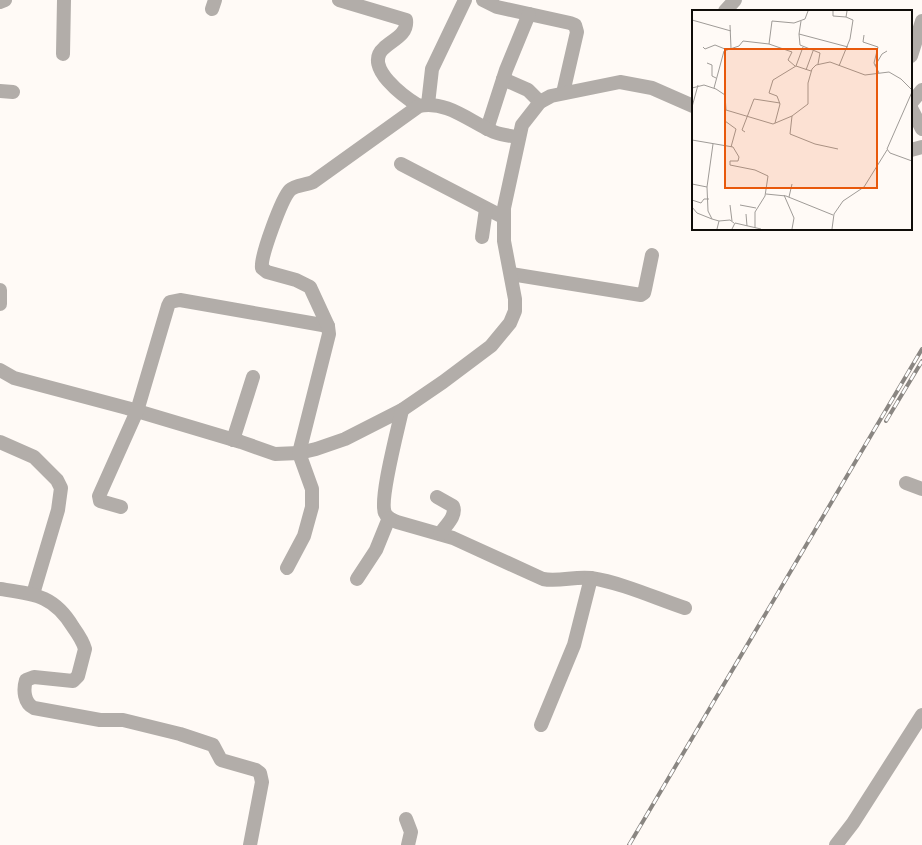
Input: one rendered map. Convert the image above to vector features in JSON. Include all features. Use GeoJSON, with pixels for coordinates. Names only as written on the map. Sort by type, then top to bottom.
{"type":"FeatureCollection","features":[{"type":"Feature","properties":{"kind":"street"},"geometry":{"type":"LineString","coordinates":[[0,2],[5,0]]}},
{"type":"Feature","properties":{"kind":"street"},"geometry":{"type":"LineString","coordinates":[[63,54],[64,0]]}},
{"type":"Feature","properties":{"kind":"street"},"geometry":{"type":"LineString","coordinates":[[339,0],[406,20],[406,26],[399,37],[383,48],[380,54],[379,66],[396,90],[424,105],[437,105],[455,112],[487,129],[506,136],[519,137]]}},
{"type":"Feature","properties":{"kind":"street"},"geometry":{"type":"LineString","coordinates":[[287,568],[304,536],[313,499],[310,482],[299,453],[328,341],[328,326],[310,287],[296,280],[267,272],[262,268],[262,256],[285,196],[293,187],[308,184],[329,171],[388,127],[424,105],[432,69],[465,0]]}},
{"type":"Feature","properties":{"kind":"street"},"geometry":{"type":"LineString","coordinates":[[483,0],[497,7],[575,26],[577,32],[563,93]]}},
{"type":"Feature","properties":{"kind":"street"},"geometry":{"type":"LineString","coordinates":[[725,10],[735,0]]}},
{"type":"Feature","properties":{"kind":"street"},"geometry":{"type":"LineString","coordinates":[[487,129],[503,79],[529,14]]}},
{"type":"Feature","properties":{"kind":"street"},"geometry":{"type":"LineString","coordinates":[[912,53],[922,21]]}},
{"type":"Feature","properties":{"kind":"street"},"geometry":{"type":"LineString","coordinates":[[503,79],[528,90],[540,102]]}},
{"type":"Feature","properties":{"kind":"street"},"geometry":{"type":"LineString","coordinates":[[0,370],[14,378],[137,411],[275,454],[299,453],[345,439],[402,410],[491,346],[504,332],[515,311],[515,299],[504,241],[503,217],[519,137],[526,119],[540,102],[551,96],[563,93],[620,82],[652,88],[692,103]]}},
{"type":"Feature","properties":{"kind":"street"},"geometry":{"type":"LineString","coordinates":[[912,102],[922,90]]}},
{"type":"Feature","properties":{"kind":"street"},"geometry":{"type":"LineString","coordinates":[[912,110],[922,129]]}},
{"type":"Feature","properties":{"kind":"street"},"geometry":{"type":"LineString","coordinates":[[912,150],[922,147]]}},
{"type":"Feature","properties":{"kind":"street"},"geometry":{"type":"LineString","coordinates":[[401,164],[503,217]]}},
{"type":"Feature","properties":{"kind":"street"},"geometry":{"type":"LineString","coordinates":[[482,237],[486,208]]}},
{"type":"Feature","properties":{"kind":"street"},"geometry":{"type":"LineString","coordinates":[[511,274],[641,295],[644,293],[652,255]]}},
{"type":"Feature","properties":{"kind":"street"},"geometry":{"type":"LineString","coordinates":[[0,290],[0,304]]}},
{"type":"Feature","properties":{"kind":"street"},"geometry":{"type":"LineString","coordinates":[[121,507],[100,501],[99,496],[137,411],[168,306],[174,300],[328,326]]}},
{"type":"Feature","properties":{"kind":"street"},"geometry":{"type":"LineString","coordinates":[[233,440],[253,377]]}},
{"type":"Feature","properties":{"kind":"street"},"geometry":{"type":"LineString","coordinates":[[402,410],[384,497],[385,514],[389,518],[397,522],[440,534],[543,579],[555,581],[578,577],[606,581],[685,608]]}},
{"type":"Feature","properties":{"kind":"street"},"geometry":{"type":"LineString","coordinates":[[0,442],[34,457],[57,480],[61,488],[58,510],[33,594]]}},
{"type":"Feature","properties":{"kind":"street"},"geometry":{"type":"LineString","coordinates":[[906,483],[922,489]]}},
{"type":"Feature","properties":{"kind":"street"},"geometry":{"type":"LineString","coordinates":[[437,497],[453,506],[455,510],[454,516],[440,534]]}},
{"type":"Feature","properties":{"kind":"street"},"geometry":{"type":"LineString","coordinates":[[357,580],[376,550],[389,518]]}},
{"type":"Feature","properties":{"kind":"street"},"geometry":{"type":"LineString","coordinates":[[541,725],[574,645],[591,578]]}},
{"type":"Feature","properties":{"kind":"street"},"geometry":{"type":"LineString","coordinates":[[0,589],[33,594],[45,598],[62,611],[82,641],[85,649],[78,676],[74,681],[34,678],[26,680],[26,697],[29,706],[93,719],[123,720],[180,734],[213,745],[221,760],[256,770],[260,773],[262,782],[250,845]]}},
{"type":"Feature","properties":{"kind":"street"},"geometry":{"type":"LineString","coordinates":[[836,845],[854,823],[922,715]]}},
{"type":"Feature","properties":{"kind":"street"},"geometry":{"type":"LineString","coordinates":[[406,819],[411,832],[408,845]]}},
{"type":"Feature","properties":{"kind":"railway"},"geometry":{"type":"LineString","coordinates":[[629,845],[922,349]]}},
{"type":"Feature","properties":{"kind":"railway"},"geometry":{"type":"LineString","coordinates":[[886,421],[922,361]]}}]}
